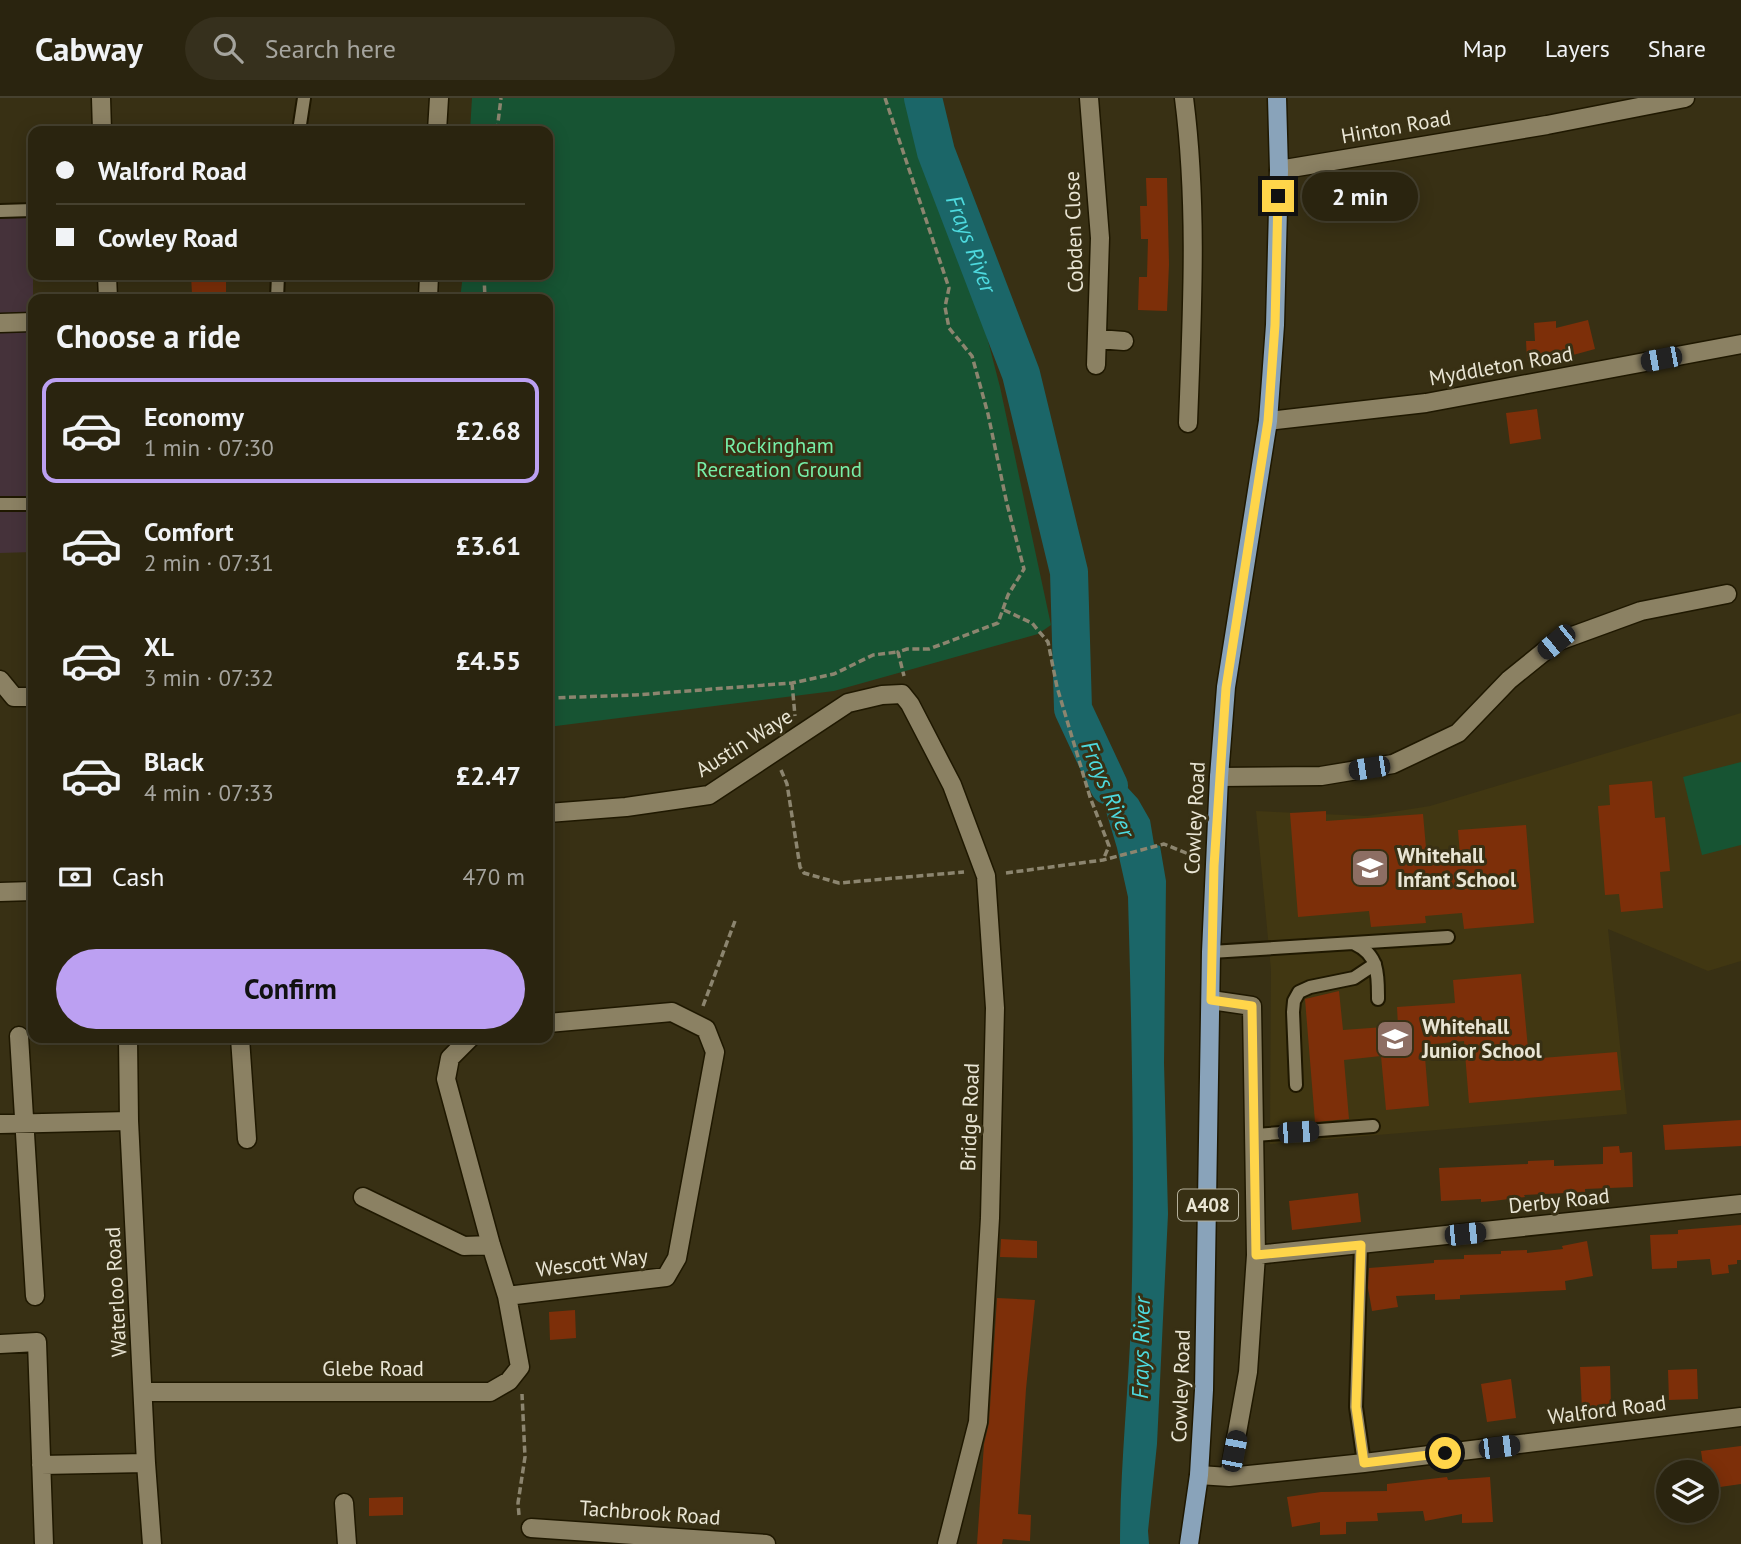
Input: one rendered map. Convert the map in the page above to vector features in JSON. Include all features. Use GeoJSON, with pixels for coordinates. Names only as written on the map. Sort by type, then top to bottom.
{"type":"FeatureCollection","features":[{"type":"Feature","properties":{"kind":"main road","name":"Cowley Road"},"geometry":{"type":"LineString","coordinates":[[1189,1544],[1199,1475],[1205,1390],[1211,952],[1219,777],[1226,688],[1268,421],[1275,325],[1279,170],[1277,98]]}},
{"type":"Feature","properties":{"kind":"street"},"geometry":{"type":"LineString","coordinates":[[101,98],[102,126]]}},
{"type":"Feature","properties":{"kind":"street"},"geometry":{"type":"LineString","coordinates":[[437,126],[439,98]]}},
{"type":"Feature","properties":{"kind":"street","name":"Cobden Close"},"geometry":{"type":"LineString","coordinates":[[1089,98],[1100,238],[1096,365]]}},
{"type":"Feature","properties":{"kind":"street"},"geometry":{"type":"LineString","coordinates":[[1184,98],[1188,129],[1194,283],[1188,423]]}},
{"type":"Feature","properties":{"kind":"street","name":"Hinton Road"},"geometry":{"type":"LineString","coordinates":[[1279,170],[1547,125],[1685,98]]}},
{"type":"Feature","properties":{"kind":"street"},"geometry":{"type":"LineString","coordinates":[[0,323],[28,322]]}},
{"type":"Feature","properties":{"kind":"street"},"geometry":{"type":"LineString","coordinates":[[1098,339],[1124,341]]}},
{"type":"Feature","properties":{"kind":"street","name":"Myddleton Road"},"geometry":{"type":"LineString","coordinates":[[1268,421],[1426,403],[1741,344]]}},
{"type":"Feature","properties":{"kind":"street"},"geometry":{"type":"LineString","coordinates":[[1219,777],[1321,776],[1393,764],[1458,733],[1508,680],[1556,642],[1641,611],[1727,594]]}},
{"type":"Feature","properties":{"kind":"street"},"geometry":{"type":"LineString","coordinates":[[0,680],[14,697],[28,697]]}},
{"type":"Feature","properties":{"kind":"street","name":"Austin Waye"},"geometry":{"type":"LineString","coordinates":[[553,813],[626,807],[709,795],[848,703],[882,695],[902,694],[910,704]]}},
{"type":"Feature","properties":{"kind":"street","name":"Bridge Road"},"geometry":{"type":"LineString","coordinates":[[910,704],[952,785],[986,876],[995,1008],[989,1218],[978,1422],[947,1544]]}},
{"type":"Feature","properties":{"kind":"street"},"geometry":{"type":"LineString","coordinates":[[0,892],[28,891]]}},
{"type":"Feature","properties":{"kind":"street"},"geometry":{"type":"LineString","coordinates":[[1211,1000],[1252,1006],[1256,1255],[1248,1372],[1229,1477]]}},
{"type":"Feature","properties":{"kind":"street"},"geometry":{"type":"LineString","coordinates":[[553,1023],[672,1012],[697,1025]]}},
{"type":"Feature","properties":{"kind":"street","name":"Wescott Way"},"geometry":{"type":"LineString","coordinates":[[507,1296],[666,1277],[677,1258],[715,1052],[706,1029],[697,1025]]}},
{"type":"Feature","properties":{"kind":"street"},"geometry":{"type":"LineString","coordinates":[[19,1036],[35,1296]]}},
{"type":"Feature","properties":{"kind":"street","name":"Waterloo Road"},"geometry":{"type":"LineString","coordinates":[[128,1043],[129,1121],[152,1544]]}},
{"type":"Feature","properties":{"kind":"street"},"geometry":{"type":"LineString","coordinates":[[240,1043],[247,1139]]}},
{"type":"Feature","properties":{"kind":"street"},"geometry":{"type":"LineString","coordinates":[[465,1043],[450,1058],[446,1079],[507,1296],[520,1367]]}},
{"type":"Feature","properties":{"kind":"street"},"geometry":{"type":"LineString","coordinates":[[0,1124],[129,1121]]}},
{"type":"Feature","properties":{"kind":"street"},"geometry":{"type":"LineString","coordinates":[[363,1197],[464,1246],[491,1245]]}},
{"type":"Feature","properties":{"kind":"street","name":"Derby Road"},"geometry":{"type":"LineString","coordinates":[[1256,1255],[1741,1205]]}},
{"type":"Feature","properties":{"kind":"street"},"geometry":{"type":"LineString","coordinates":[[0,1344],[37,1342],[44,1544]]}},
{"type":"Feature","properties":{"kind":"street","name":"Glebe Road"},"geometry":{"type":"LineString","coordinates":[[144,1392],[490,1392],[509,1381],[520,1367]]}},
{"type":"Feature","properties":{"kind":"street","name":"Walford Road"},"geometry":{"type":"LineString","coordinates":[[1199,1475],[1229,1477],[1364,1463],[1741,1416]]}},
{"type":"Feature","properties":{"kind":"street"},"geometry":{"type":"LineString","coordinates":[[41,1465],[146,1463]]}},
{"type":"Feature","properties":{"kind":"street"},"geometry":{"type":"LineString","coordinates":[[344,1503],[347,1544]]}},
{"type":"Feature","properties":{"kind":"street","name":"Tachbrook Road"},"geometry":{"type":"LineString","coordinates":[[531,1528],[766,1544]]}},
{"type":"Feature","properties":{"kind":"lane"},"geometry":{"type":"LineString","coordinates":[[300,126],[304,98]]}},
{"type":"Feature","properties":{"kind":"lane"},"geometry":{"type":"LineString","coordinates":[[0,211],[28,210]]}},
{"type":"Feature","properties":{"kind":"lane"},"geometry":{"type":"LineString","coordinates":[[0,504],[28,504]]}},
{"type":"Feature","properties":{"kind":"lane"},"geometry":{"type":"LineString","coordinates":[[1211,952],[1448,937]]}},
{"type":"Feature","properties":{"kind":"lane"},"geometry":{"type":"LineString","coordinates":[[1355,943],[1371,954],[1375,964],[1378,999]]}},
{"type":"Feature","properties":{"kind":"lane"},"geometry":{"type":"LineString","coordinates":[[1296,1085],[1293,1012],[1294,1001],[1299,992],[1310,987],[1354,978],[1375,964]]}},
{"type":"Feature","properties":{"kind":"lane"},"geometry":{"type":"LineString","coordinates":[[1255,1135],[1373,1126]]}},
{"type":"Feature","properties":{"kind":"lane"},"geometry":{"type":"LineString","coordinates":[[1361,1245],[1356,1407],[1364,1463]]}},
{"type":"Feature","properties":{"kind":"path"},"geometry":{"type":"LineString","coordinates":[[498,126],[501,98]]}},
{"type":"Feature","properties":{"kind":"path"},"geometry":{"type":"LineString","coordinates":[[553,698],[635,695],[792,683],[834,674],[873,655],[907,649],[929,649],[998,624],[1008,595],[1024,569],[972,356],[948,328],[945,307],[949,288],[885,98]]}},
{"type":"Feature","properties":{"kind":"path"},"geometry":{"type":"LineString","coordinates":[[1003,610],[1032,623],[1048,642],[1057,688],[1086,785],[1109,846],[1103,860]]}},
{"type":"Feature","properties":{"kind":"path"},"geometry":{"type":"LineString","coordinates":[[898,652],[910,704]]}},
{"type":"Feature","properties":{"kind":"path"},"geometry":{"type":"LineString","coordinates":[[792,683],[798,737]]}},
{"type":"Feature","properties":{"kind":"path"},"geometry":{"type":"LineString","coordinates":[[773,751],[787,784],[800,867],[804,873],[839,883],[967,872],[986,876],[1103,860],[1164,845],[1214,866]]}},
{"type":"Feature","properties":{"kind":"path"},"geometry":{"type":"LineString","coordinates":[[697,1025],[735,921]]}},
{"type":"Feature","properties":{"kind":"path"},"geometry":{"type":"LineString","coordinates":[[518,1503],[525,1457],[520,1367]]}},
{"type":"Feature","properties":{"kind":"shaded area"},"geometry":{"type":"Polygon","coordinates":[[[0,215],[28,215],[28,280],[33,280],[33,294],[28,294],[28,552],[0,553],[0,215]]]}},
{"type":"Feature","properties":{"kind":"shaded area"},"geometry":{"type":"Polygon","coordinates":[[[1741,713],[1741,961],[1708,971],[1608,929],[1627,1114],[1270,1144],[1271,970],[1256,811],[1367,816],[1430,806],[1741,713]]]}},
{"type":"Feature","properties":{"kind":"green space","name":"Rockingham Recreation Ground"},"geometry":{"type":"Polygon","coordinates":[[[472,98],[909,98],[943,212],[982,318],[1000,387],[1051,625],[1038,634],[834,691],[553,726],[553,294],[461,294],[462,280],[553,280],[553,126],[470,126],[472,98]]]}},
{"type":"Feature","properties":{"kind":"green space"},"geometry":{"type":"Polygon","coordinates":[[[1741,762],[1741,845],[1702,855],[1683,777],[1741,762]]]}},
{"type":"Feature","properties":{"kind":"water"},"geometry":{"type":"Polygon","coordinates":[[[1103,735],[1127,787],[1138,799],[1150,820],[1154,844],[1160,846],[1166,881],[1164,1063],[1168,1214],[1157,1444],[1149,1544],[1120,1544],[1132,1269],[1128,897],[1103,801],[1077,740],[1103,735]]]}},
{"type":"Feature","properties":{"kind":"building"},"geometry":{"type":"Polygon","coordinates":[[[1146,178],[1167,178],[1167,311],[1138,310],[1139,277],[1147,277],[1148,239],[1141,239],[1140,206],[1147,206],[1146,178]]]}},
{"type":"Feature","properties":{"kind":"building"},"geometry":{"type":"Polygon","coordinates":[[[191,280],[226,280],[226,293],[192,294],[191,280]]]}},
{"type":"Feature","properties":{"kind":"building"},"geometry":{"type":"Polygon","coordinates":[[[1588,320],[1595,349],[1562,358],[1527,360],[1526,341],[1535,341],[1534,323],[1556,321],[1556,328],[1588,320]]]}},
{"type":"Feature","properties":{"kind":"building"},"geometry":{"type":"Polygon","coordinates":[[[1537,409],[1541,439],[1510,444],[1506,413],[1537,409]]]}},
{"type":"Feature","properties":{"kind":"building"},"geometry":{"type":"Polygon","coordinates":[[[1652,781],[1655,818],[1665,817],[1670,871],[1660,872],[1663,908],[1621,912],[1619,894],[1605,895],[1598,806],[1610,805],[1609,785],[1652,781]]]}},
{"type":"Feature","properties":{"kind":"building"},"geometry":{"type":"Polygon","coordinates":[[[1326,811],[1326,821],[1423,814],[1427,859],[1460,856],[1458,830],[1526,825],[1534,923],[1464,929],[1462,913],[1425,916],[1426,923],[1371,927],[1369,911],[1298,917],[1290,813],[1326,811]]]}},
{"type":"Feature","properties":{"kind":"building"},"geometry":{"type":"Polygon","coordinates":[[[1521,974],[1529,1059],[1617,1052],[1621,1090],[1469,1103],[1464,1041],[1424,1045],[1429,1106],[1386,1110],[1381,1056],[1344,1060],[1349,1119],[1315,1122],[1305,999],[1339,991],[1343,1030],[1398,1026],[1397,1007],[1455,1003],[1453,980],[1521,974]]]}},
{"type":"Feature","properties":{"kind":"building"},"geometry":{"type":"Polygon","coordinates":[[[1741,1120],[1741,1146],[1665,1150],[1663,1125],[1741,1120]]]}},
{"type":"Feature","properties":{"kind":"building"},"geometry":{"type":"Polygon","coordinates":[[[1619,1146],[1620,1153],[1632,1152],[1633,1187],[1524,1195],[1525,1197],[1481,1202],[1481,1199],[1441,1201],[1439,1168],[1528,1164],[1528,1161],[1554,1160],[1554,1166],[1603,1164],[1603,1147],[1619,1146]]]}},
{"type":"Feature","properties":{"kind":"building"},"geometry":{"type":"Polygon","coordinates":[[[1358,1193],[1361,1222],[1292,1230],[1289,1201],[1358,1193]]]}},
{"type":"Feature","properties":{"kind":"building"},"geometry":{"type":"Polygon","coordinates":[[[1741,1225],[1741,1260],[1737,1260],[1737,1264],[1728,1265],[1729,1273],[1712,1275],[1710,1259],[1677,1261],[1677,1268],[1652,1269],[1650,1235],[1741,1225]]]}},
{"type":"Feature","properties":{"kind":"building"},"geometry":{"type":"Polygon","coordinates":[[[1001,1239],[1037,1241],[1037,1258],[1000,1257],[1001,1239]]]}},
{"type":"Feature","properties":{"kind":"building"},"geometry":{"type":"Polygon","coordinates":[[[1587,1241],[1593,1276],[1565,1281],[1566,1290],[1460,1295],[1460,1299],[1435,1300],[1435,1294],[1396,1296],[1398,1307],[1372,1311],[1368,1288],[1369,1268],[1434,1263],[1434,1260],[1464,1259],[1464,1255],[1501,1254],[1501,1251],[1527,1250],[1527,1253],[1563,1249],[1562,1246],[1587,1241]]]}},
{"type":"Feature","properties":{"kind":"building"},"geometry":{"type":"Polygon","coordinates":[[[997,1298],[1035,1300],[1018,1514],[1031,1515],[1030,1541],[1003,1539],[1002,1544],[977,1544],[984,1444],[989,1423],[997,1298]]]}},
{"type":"Feature","properties":{"kind":"building"},"geometry":{"type":"Polygon","coordinates":[[[575,1310],[576,1338],[550,1340],[549,1312],[575,1310]]]}},
{"type":"Feature","properties":{"kind":"building"},"geometry":{"type":"Polygon","coordinates":[[[1610,1366],[1611,1408],[1582,1410],[1580,1367],[1610,1366]]]}},
{"type":"Feature","properties":{"kind":"building"},"geometry":{"type":"Polygon","coordinates":[[[1697,1369],[1698,1399],[1669,1400],[1668,1370],[1697,1369]]]}},
{"type":"Feature","properties":{"kind":"building"},"geometry":{"type":"Polygon","coordinates":[[[1511,1379],[1516,1418],[1487,1422],[1481,1384],[1511,1379]]]}},
{"type":"Feature","properties":{"kind":"building"},"geometry":{"type":"Polygon","coordinates":[[[1741,1446],[1741,1484],[1719,1487],[1719,1460],[1702,1460],[1701,1451],[1741,1446]]]}},
{"type":"Feature","properties":{"kind":"building"},"geometry":{"type":"Polygon","coordinates":[[[1447,1477],[1448,1480],[1490,1477],[1493,1522],[1462,1523],[1462,1514],[1425,1521],[1423,1511],[1377,1513],[1378,1521],[1346,1522],[1346,1534],[1320,1535],[1320,1522],[1292,1527],[1287,1497],[1321,1492],[1387,1491],[1387,1484],[1447,1477]]]}},
{"type":"Feature","properties":{"kind":"building"},"geometry":{"type":"Polygon","coordinates":[[[403,1497],[403,1515],[369,1516],[369,1498],[403,1497]]]}},
{"type":"Feature","properties":{"kind":"waterway","name":"Frays River"},"geometry":{"type":"LineString","coordinates":[[923,98],[936,152],[1021,374],[1069,572],[1073,709],[1109,786]]}},
{"type":"Feature","properties":{"kind":"place","name":"Whitehall Infant School"},"geometry":{"type":"Point","coordinates":[1370,868]}},
{"type":"Feature","properties":{"kind":"place","name":"Whitehall Junior School"},"geometry":{"type":"Point","coordinates":[1395,1039]}},
{"type":"Feature","properties":{"kind":"route"},"geometry":{"type":"LineString","coordinates":[[1278,196],[1275,325],[1268,421],[1226,688],[1214,866],[1211,1000],[1252,1006],[1256,1255],[1361,1245],[1356,1407],[1364,1463],[1445,1453]]}}]}
